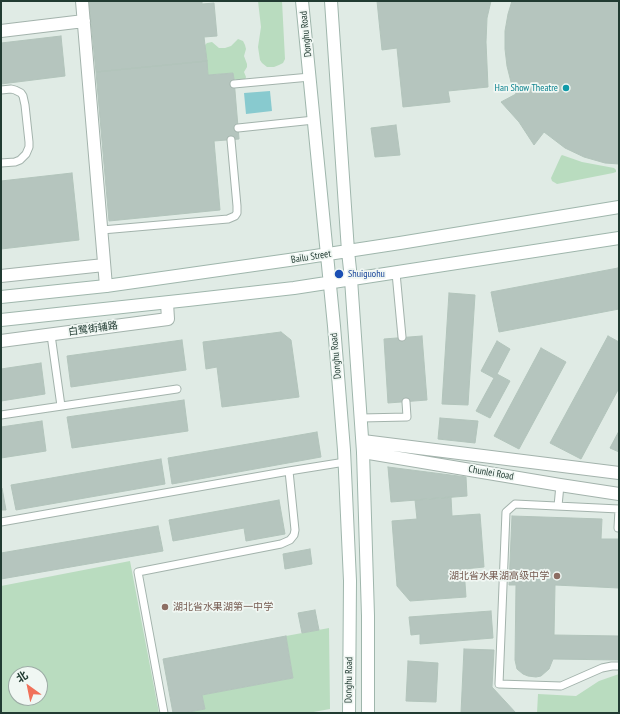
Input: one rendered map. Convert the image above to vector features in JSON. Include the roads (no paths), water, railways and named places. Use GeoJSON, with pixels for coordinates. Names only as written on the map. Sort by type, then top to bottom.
{"type":"FeatureCollection","features":[{"type":"Feature","properties":{"kind":"main road"},"geometry":{"type":"LineString","coordinates":[[82,1],[106,286]]}},
{"type":"Feature","properties":{"kind":"main road","name":"Donghu Road"},"geometry":{"type":"LineString","coordinates":[[302,1],[330,283],[345,462],[350,581],[349,713]]}},
{"type":"Feature","properties":{"kind":"main road","name":"Donghu Road"},"geometry":{"type":"LineString","coordinates":[[331,1],[363,446],[368,616],[368,713]]}},
{"type":"Feature","properties":{"kind":"main road"},"geometry":{"type":"LineString","coordinates":[[1,31],[84,20]]}},
{"type":"Feature","properties":{"kind":"main road","name":"Bailu Street"},"geometry":{"type":"LineString","coordinates":[[1,297],[106,286],[348,251],[619,207]]}},
{"type":"Feature","properties":{"kind":"main road"},"geometry":{"type":"LineString","coordinates":[[1,320],[294,288],[619,238]]}},
{"type":"Feature","properties":{"kind":"main road"},"geometry":{"type":"LineString","coordinates":[[1,276],[104,265]]}},
{"type":"Feature","properties":{"kind":"main road","name":"白鹭街辅路"},"geometry":{"type":"LineString","coordinates":[[1,341],[168,319],[167,303]]}},
{"type":"Feature","properties":{"kind":"main road","name":"Chunlei Road"},"geometry":{"type":"LineString","coordinates":[[363,446],[619,473]]}},
{"type":"Feature","properties":{"kind":"main road","name":"Chunlei Road"},"geometry":{"type":"LineString","coordinates":[[363,446],[560,485],[619,494]]}},
{"type":"Feature","properties":{"kind":"lane"},"geometry":{"type":"LineString","coordinates":[[234,84],[310,77]]}},
{"type":"Feature","properties":{"kind":"lane"},"geometry":{"type":"LineString","coordinates":[[1,90],[12,89],[21,93],[23,96],[29,142],[29,147],[26,154],[20,160],[1,163]]}},
{"type":"Feature","properties":{"kind":"lane"},"geometry":{"type":"LineString","coordinates":[[238,128],[314,120]]}},
{"type":"Feature","properties":{"kind":"lane"},"geometry":{"type":"LineString","coordinates":[[102,230],[228,219],[235,216],[237,213],[237,206],[231,140]]}},
{"type":"Feature","properties":{"kind":"lane"},"geometry":{"type":"LineString","coordinates":[[396,273],[402,337]]}},
{"type":"Feature","properties":{"kind":"lane"},"geometry":{"type":"LineString","coordinates":[[51,335],[61,406]]}},
{"type":"Feature","properties":{"kind":"lane"},"geometry":{"type":"LineString","coordinates":[[1,415],[177,389]]}},
{"type":"Feature","properties":{"kind":"lane"},"geometry":{"type":"LineString","coordinates":[[361,418],[407,417],[406,402]]}},
{"type":"Feature","properties":{"kind":"lane"},"geometry":{"type":"LineString","coordinates":[[1,522],[345,462]]}},
{"type":"Feature","properties":{"kind":"lane"},"geometry":{"type":"LineString","coordinates":[[164,713],[138,572],[281,544],[290,540],[294,535],[295,530],[289,471]]}},
{"type":"Feature","properties":{"kind":"lane"},"geometry":{"type":"LineString","coordinates":[[558,506],[560,485]]}},
{"type":"Feature","properties":{"kind":"lane"},"geometry":{"type":"LineString","coordinates":[[619,528],[619,509],[515,504],[506,512],[499,684],[562,686],[602,668],[619,666]]}},
{"type":"Feature","properties":{"kind":"water"},"geometry":{"type":"Polygon","coordinates":[[[270,91],[272,111],[246,114],[244,93],[270,91]]]}},
{"type":"Feature","properties":{"kind":"place","name":"Han Show Theatre"},"geometry":{"type":"Point","coordinates":[566,88]}},
{"type":"Feature","properties":{"kind":"place","name":"Shuiguohu"},"geometry":{"type":"Point","coordinates":[339,274]}},
{"type":"Feature","properties":{"kind":"place","name":"湖北省水果湖高级中学"},"geometry":{"type":"Point","coordinates":[557,576]}},
{"type":"Feature","properties":{"kind":"place","name":"湖北省水果湖第一中学"},"geometry":{"type":"Point","coordinates":[165,607]}}]}
